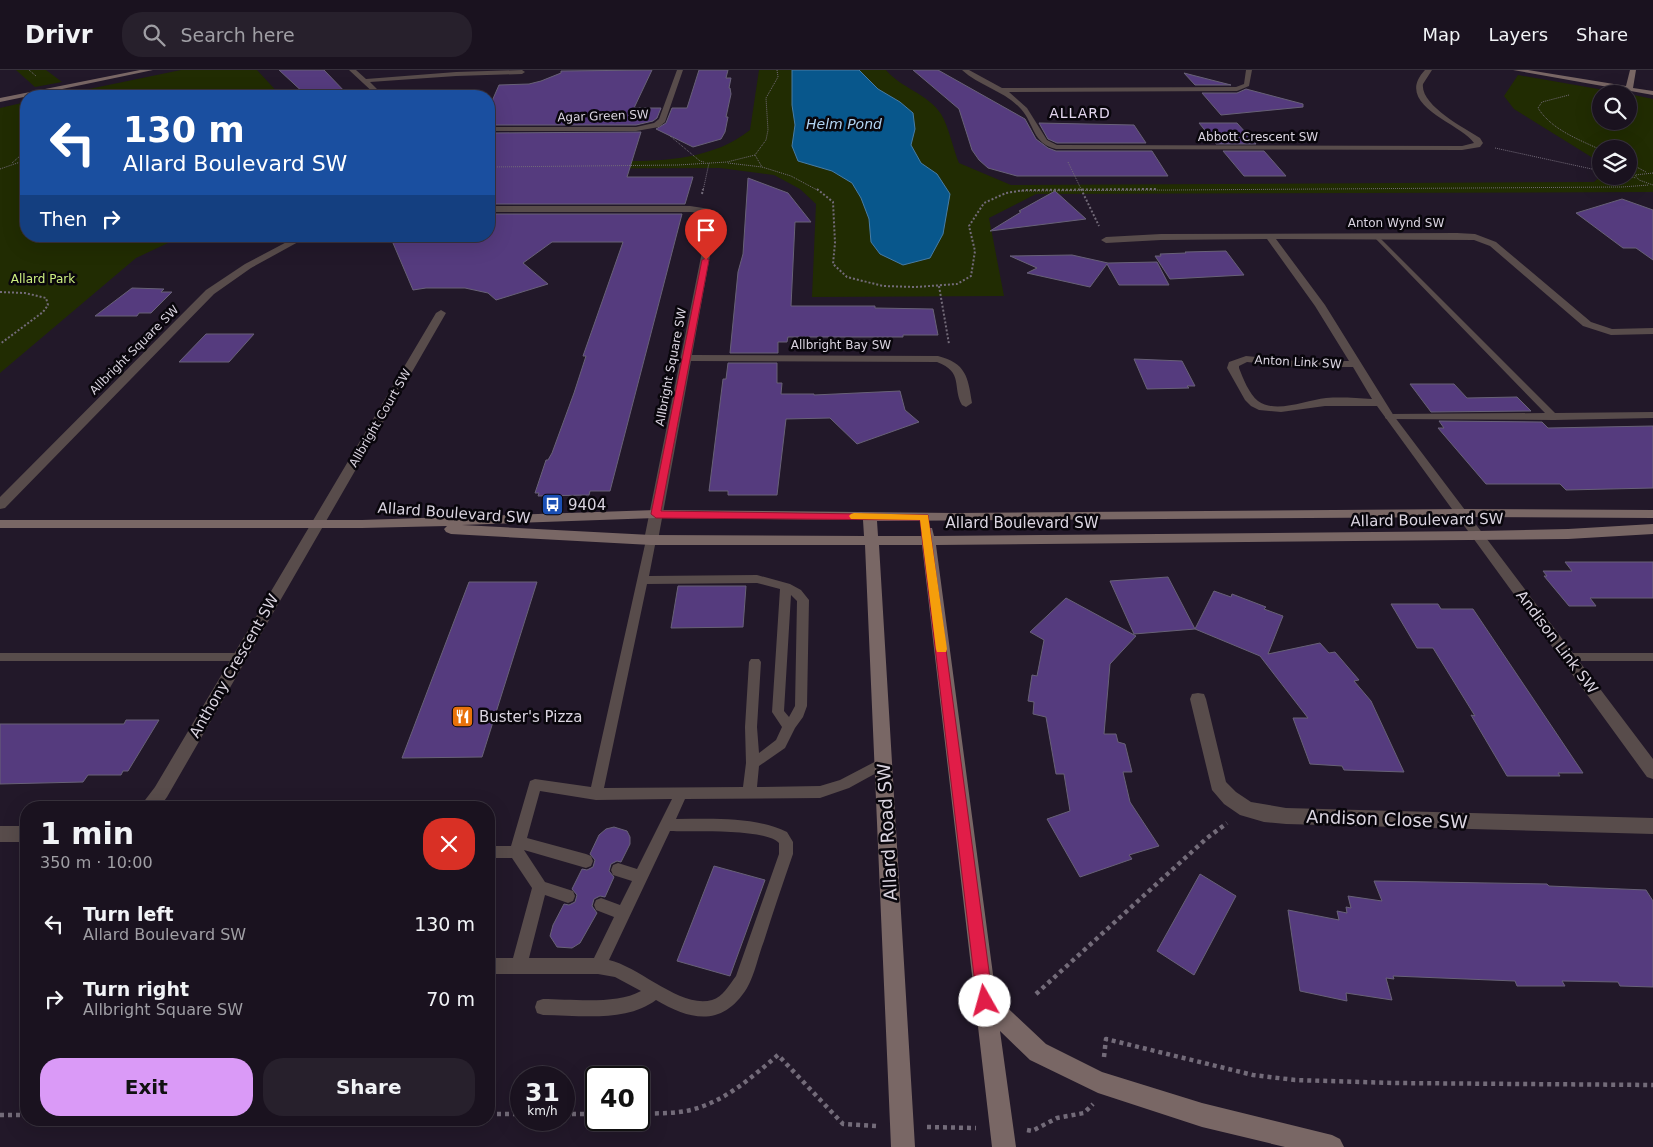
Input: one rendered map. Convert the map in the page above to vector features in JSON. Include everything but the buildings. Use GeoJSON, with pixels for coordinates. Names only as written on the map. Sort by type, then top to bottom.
{"type":"FeatureCollection","features":[{"type":"Feature","properties":{"kind":"street"},"geometry":{"type":"LineString","coordinates":[[49,90],[147,70]]}},
{"type":"Feature","properties":{"kind":"street"},"geometry":{"type":"LineString","coordinates":[[352,70],[374,90]]}},
{"type":"Feature","properties":{"kind":"street","name":"Agar Green SW"},"geometry":{"type":"LineString","coordinates":[[495,129],[636,129],[656,125],[662,120],[680,70]]}},
{"type":"Feature","properties":{"kind":"street","name":"Abbott Crescent SW"},"geometry":{"type":"LineString","coordinates":[[965,70],[1000,90],[1026,110],[1043,142],[1050,146],[1061,148],[1462,148],[1477,145]]}},
{"type":"Feature","properties":{"kind":"street"},"geometry":{"type":"LineString","coordinates":[[1000,90],[1237,89],[1247,85],[1249,70]]}},
{"type":"Feature","properties":{"kind":"street"},"geometry":{"type":"LineString","coordinates":[[1429,70],[1421,80],[1419,90],[1421,94],[1430,106],[1477,140],[1479,143],[1477,145]]}},
{"type":"Feature","properties":{"kind":"street"},"geometry":{"type":"LineString","coordinates":[[1516,70],[1607,85]]}},
{"type":"Feature","properties":{"kind":"street"},"geometry":{"type":"LineString","coordinates":[[1630,85],[1633,70]]}},
{"type":"Feature","properties":{"kind":"street"},"geometry":{"type":"LineString","coordinates":[[363,81],[456,74],[522,72]]}},
{"type":"Feature","properties":{"kind":"street"},"geometry":{"type":"LineString","coordinates":[[1637,90],[1653,93]]}},
{"type":"Feature","properties":{"kind":"street"},"geometry":{"type":"LineString","coordinates":[[0,100],[20,96]]}},
{"type":"Feature","properties":{"kind":"street"},"geometry":{"type":"LineString","coordinates":[[495,209],[699,210]]}},
{"type":"Feature","properties":{"kind":"street","name":"Allbright Square SW"},"geometry":{"type":"LineString","coordinates":[[650,540],[713,221],[711,214],[699,210]]}},
{"type":"Feature","properties":{"kind":"street","name":"Anton Wynd SW"},"geometry":{"type":"LineString","coordinates":[[1106,240],[1161,237],[1269,236],[1475,237],[1486,240],[1498,248],[1587,324],[1611,332],[1653,331]]}},
{"type":"Feature","properties":{"kind":"street","name":"Anton Link SW"},"geometry":{"type":"LineString","coordinates":[[1269,236],[1320,305],[1389,417],[1461,513]]}},
{"type":"Feature","properties":{"kind":"street","name":"Allbright Square SW"},"geometry":{"type":"LineString","coordinates":[[0,505],[210,292],[240,271],[294,242]]}},
{"type":"Feature","properties":{"kind":"street","name":"Allbright Court SW"},"geometry":{"type":"LineString","coordinates":[[318,523],[441,313]]}},
{"type":"Feature","properties":{"kind":"street","name":"Allbright Bay SW"},"geometry":{"type":"LineString","coordinates":[[687,358],[929,359],[952,363]]}},
{"type":"Feature","properties":{"kind":"street","name":"Anton Link SW"},"geometry":{"type":"LineString","coordinates":[[1356,364],[1296,364],[1246,359],[1233,364],[1233,368],[1249,398],[1254,404],[1262,407],[1288,408],[1324,402],[1379,402]]}},
{"type":"Feature","properties":{"kind":"street"},"geometry":{"type":"LineString","coordinates":[[952,363],[960,371],[966,403]]}},
{"type":"Feature","properties":{"kind":"street","name":"Allard Boulevard SW"},"geometry":{"type":"LineString","coordinates":[[362,524],[656,514],[924,517],[1461,513],[1653,514]]}},
{"type":"Feature","properties":{"kind":"street","name":"Andison Link SW"},"geometry":{"type":"LineString","coordinates":[[1461,513],[1653,772]]}},
{"type":"Feature","properties":{"kind":"street","name":"Allard Road SW"},"geometry":{"type":"LineString","coordinates":[[870,516],[903,1137]]}},
{"type":"Feature","properties":{"kind":"street"},"geometry":{"type":"LineString","coordinates":[[924,517],[1002,1138]]}},
{"type":"Feature","properties":{"kind":"street","name":"Anthony Crescent SW"},"geometry":{"type":"LineString","coordinates":[[154,801],[161,792],[318,523]]}},
{"type":"Feature","properties":{"kind":"street","name":"Allard Boulevard SW"},"geometry":{"type":"LineString","coordinates":[[0,524],[362,524],[650,540],[1478,536],[1568,534],[1653,529]]}},
{"type":"Feature","properties":{"kind":"street","name":"Andison Close SW"},"geometry":{"type":"LineString","coordinates":[[1198,699],[1218,784],[1230,798],[1246,809],[1264,814],[1286,816],[1653,826]]}},
{"type":"Feature","properties":{"kind":"street"},"geometry":{"type":"LineString","coordinates":[[0,834],[20,834]]}},
{"type":"Feature","properties":{"kind":"street"},"geometry":{"type":"LineString","coordinates":[[985,1001],[1038,1052],[1098,1082],[1202,1115],[1332,1147]]}},
{"type":"Feature","properties":{"kind":"lane"},"geometry":{"type":"LineString","coordinates":[[1376,236],[1554,417]]}},
{"type":"Feature","properties":{"kind":"lane"},"geometry":{"type":"LineString","coordinates":[[1389,417],[1653,415]]}},
{"type":"Feature","properties":{"kind":"lane"},"geometry":{"type":"LineString","coordinates":[[596,794],[650,540]]}},
{"type":"Feature","properties":{"kind":"lane"},"geometry":{"type":"LineString","coordinates":[[643,580],[757,579],[786,586],[797,592],[803,600],[801,706],[799,714],[789,726],[783,743],[753,763]]}},
{"type":"Feature","properties":{"kind":"lane"},"geometry":{"type":"LineString","coordinates":[[786,586],[778,712],[789,726]]}},
{"type":"Feature","properties":{"kind":"lane"},"geometry":{"type":"LineString","coordinates":[[0,657],[239,657]]}},
{"type":"Feature","properties":{"kind":"lane"},"geometry":{"type":"LineString","coordinates":[[1569,657],[1653,657]]}},
{"type":"Feature","properties":{"kind":"lane"},"geometry":{"type":"LineString","coordinates":[[749,793],[753,763],[751,727],[755,662]]}},
{"type":"Feature","properties":{"kind":"lane"},"geometry":{"type":"LineString","coordinates":[[568,896],[540,887],[517,847],[535,785],[596,794],[816,793],[828,790],[884,762]]}},
{"type":"Feature","properties":{"kind":"lane"},"geometry":{"type":"LineString","coordinates":[[598,966],[681,794]]}},
{"type":"Feature","properties":{"kind":"lane"},"geometry":{"type":"LineString","coordinates":[[495,966],[598,966],[618,970],[677,1003],[696,1010],[714,1007],[727,1001],[736,992],[748,968],[788,844],[783,836],[761,830],[666,826]]}},
{"type":"Feature","properties":{"kind":"lane"},"geometry":{"type":"LineString","coordinates":[[495,851],[517,847],[586,861]]}},
{"type":"Feature","properties":{"kind":"lane"},"geometry":{"type":"LineString","coordinates":[[618,870],[642,877]]}},
{"type":"Feature","properties":{"kind":"lane"},"geometry":{"type":"LineString","coordinates":[[519,966],[540,887]]}},
{"type":"Feature","properties":{"kind":"lane"},"geometry":{"type":"LineString","coordinates":[[601,905],[624,913]]}},
{"type":"Feature","properties":{"kind":"lane"},"geometry":{"type":"LineString","coordinates":[[543,1007],[624,1006],[647,998],[654,991]]}},
{"type":"Feature","properties":{"kind":"path"},"geometry":{"type":"LineString","coordinates":[[495,167],[678,165],[726,162],[755,155],[766,140],[768,130],[766,98],[778,77],[777,70]]}},
{"type":"Feature","properties":{"kind":"path"},"geometry":{"type":"LineString","coordinates":[[1574,95],[1550,99],[1542,102],[1538,108],[1541,114],[1556,126],[1592,145]]}},
{"type":"Feature","properties":{"kind":"path"},"geometry":{"type":"LineString","coordinates":[[656,125],[700,161],[710,163]]}},
{"type":"Feature","properties":{"kind":"path"},"geometry":{"type":"LineString","coordinates":[[1477,145],[1592,169]]}},
{"type":"Feature","properties":{"kind":"path"},"geometry":{"type":"LineString","coordinates":[[1061,148],[1106,240]]}},
{"type":"Feature","properties":{"kind":"path"},"geometry":{"type":"LineString","coordinates":[[755,155],[762,167]]}},
{"type":"Feature","properties":{"kind":"path"},"geometry":{"type":"LineString","coordinates":[[12,164],[20,156]]}},
{"type":"Feature","properties":{"kind":"path"},"geometry":{"type":"LineString","coordinates":[[0,169],[20,162]]}},
{"type":"Feature","properties":{"kind":"path"},"geometry":{"type":"LineString","coordinates":[[726,162],[787,173],[816,187],[832,202],[835,243],[833,264],[847,277],[883,286],[916,288],[957,284],[972,276],[976,257],[976,242],[970,226],[976,210],[986,200],[1025,190],[1622,188],[1650,184]]}},
{"type":"Feature","properties":{"kind":"path"},"geometry":{"type":"LineString","coordinates":[[699,210],[710,163]]}},
{"type":"Feature","properties":{"kind":"path"},"geometry":{"type":"LineString","coordinates":[[1637,167],[1653,173]]}},
{"type":"Feature","properties":{"kind":"path"},"geometry":{"type":"LineString","coordinates":[[1637,174],[1647,172]]}},
{"type":"Feature","properties":{"kind":"path"},"geometry":{"type":"LineString","coordinates":[[1637,178],[1653,185]]}},
{"type":"Feature","properties":{"kind":"path"},"geometry":{"type":"LineString","coordinates":[[939,286],[952,363]]}},
{"type":"Feature","properties":{"kind":"path"},"geometry":{"type":"LineString","coordinates":[[0,292],[37,295],[46,298],[48,305],[43,312],[0,344]]}},
{"type":"Feature","properties":{"kind":"path"},"geometry":{"type":"LineString","coordinates":[[1036,994],[1207,838],[1246,809]]}},
{"type":"Feature","properties":{"kind":"path"},"geometry":{"type":"LineString","coordinates":[[1102,1065],[1106,1039],[1253,1075],[1295,1080],[1392,1083],[1653,1085]]}},
{"type":"Feature","properties":{"kind":"path"},"geometry":{"type":"LineString","coordinates":[[650,1113],[687,1110],[727,1095],[745,1083],[778,1055],[843,1124],[903,1137],[1002,1138],[1032,1131],[1062,1117],[1084,1114],[1091,1108],[1094,1099]]}},
{"type":"Feature","properties":{"kind":"path"},"geometry":{"type":"LineString","coordinates":[[495,1114],[510,1114]]}},
{"type":"Feature","properties":{"kind":"path"},"geometry":{"type":"LineString","coordinates":[[0,1115],[20,1115]]}},
{"type":"Feature","properties":{"kind":"green space"},"geometry":{"type":"Polygon","coordinates":[[[16,70],[46,70],[62,82],[35,87],[16,70]]]}},
{"type":"Feature","properties":{"kind":"green space"},"geometry":{"type":"Polygon","coordinates":[[[181,70],[257,70],[275,90],[84,90],[181,70]]]}},
{"type":"Feature","properties":{"kind":"green space"},"geometry":{"type":"Polygon","coordinates":[[[759,70],[886,70],[899,82],[936,107],[946,125],[959,163],[1011,185],[1592,182],[1592,185],[1637,185],[1637,140],[1592,140],[1592,157],[1514,109],[1504,96],[1518,75],[1592,88],[1592,130],[1637,130],[1637,96],[1653,99],[1653,192],[1036,194],[989,218],[1004,296],[812,297],[816,204],[800,189],[774,175],[720,168],[495,169],[495,161],[633,161],[675,159],[714,150],[750,130],[759,70]]]}},
{"type":"Feature","properties":{"kind":"green space","name":"Allard Park"},"geometry":{"type":"Polygon","coordinates":[[[20,103],[20,242],[170,242],[136,258],[0,373],[0,108],[20,103]]]}},
{"type":"Feature","properties":{"kind":"water","name":"Helm Pond"},"geometry":{"type":"Polygon","coordinates":[[[792,70],[859,70],[878,89],[900,102],[913,113],[915,129],[911,145],[921,163],[937,174],[950,194],[943,234],[930,258],[903,265],[880,254],[871,242],[869,219],[861,198],[852,183],[832,171],[798,161],[792,146],[795,125],[792,105],[792,70]]]}},
{"type":"Feature","properties":{"kind":"slow traffic"},"geometry":{"type":"LineString","coordinates":[[854,516],[924,517],[942,649]]}},
{"type":"Feature","properties":{"kind":"place","name":"9404"},"geometry":{"type":"Point","coordinates":[552,505]}},
{"type":"Feature","properties":{"kind":"place","name":"Buster's Pizza"},"geometry":{"type":"Point","coordinates":[463,717]}},
{"type":"Feature","properties":{"kind":"district","name":"ALLARD"},"geometry":{"type":"Point","coordinates":[1080,113]}},
{"type":"Feature","properties":{"kind":"route"},"geometry":{"type":"LineString","coordinates":[[706,260],[656,514],[924,517],[985,1001]]}}]}
